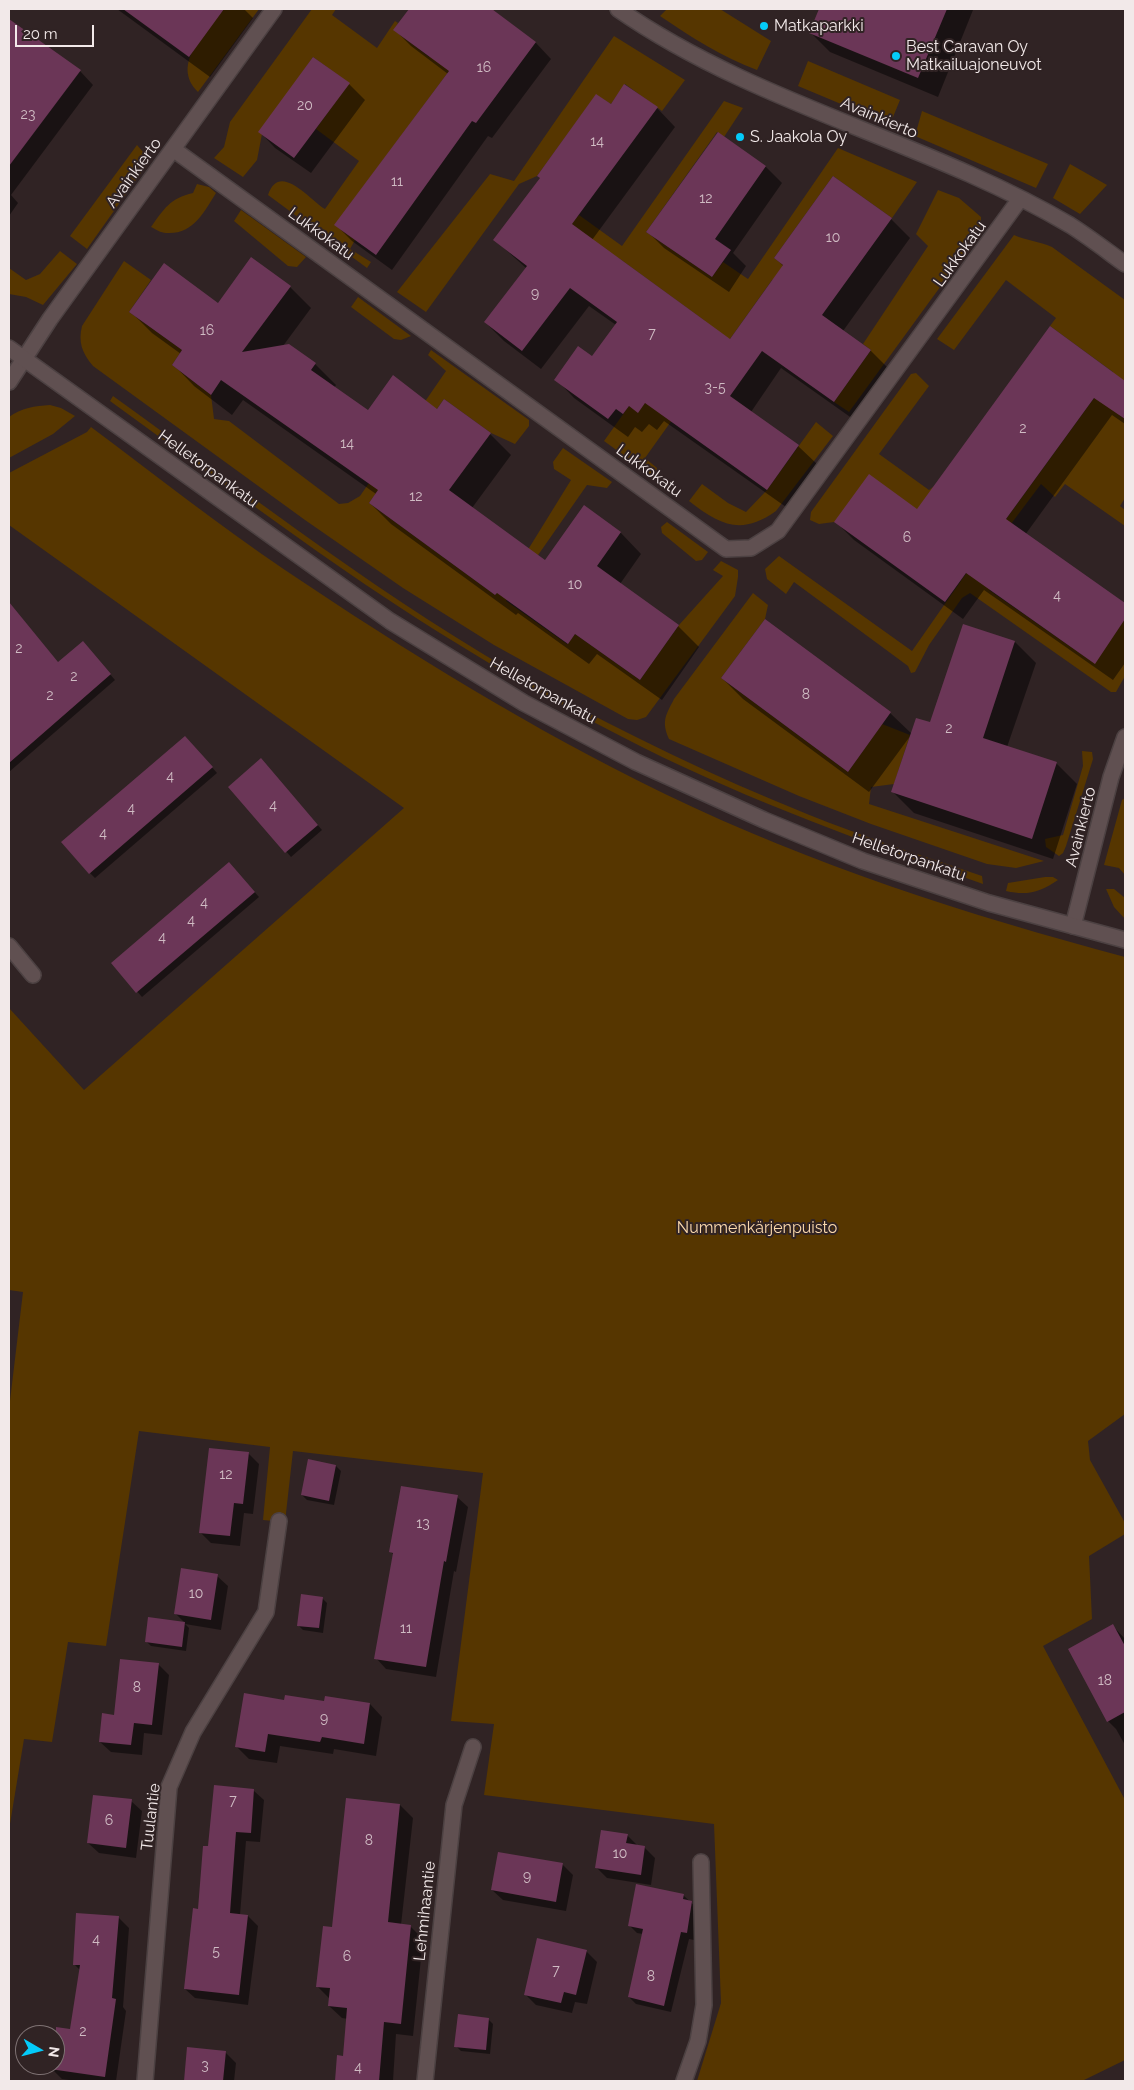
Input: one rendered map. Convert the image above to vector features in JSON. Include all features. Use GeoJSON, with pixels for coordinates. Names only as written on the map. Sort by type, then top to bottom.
{"type":"FeatureCollection","features":[{"type":"Feature","properties":{"kind":"street","name":"Avainkierto"},"geometry":{"type":"LineString","coordinates":[[9,382],[50,319],[274,9]]}},
{"type":"Feature","properties":{"kind":"street","name":"Avainkierto"},"geometry":{"type":"LineString","coordinates":[[618,9],[720,69],[967,174],[1020,199],[1070,225],[1125,264]]}},
{"type":"Feature","properties":{"kind":"street","name":"Lukkokatu"},"geometry":{"type":"LineString","coordinates":[[174,149],[726,548],[751,548],[778,531],[1020,199]]}},
{"type":"Feature","properties":{"kind":"street","name":"Helletorpankatu"},"geometry":{"type":"LineString","coordinates":[[9,348],[390,621],[524,703],[636,762],[764,820],[863,861],[989,903],[1125,940]]}},
{"type":"Feature","properties":{"kind":"street","name":"Avainkierto"},"geometry":{"type":"LineString","coordinates":[[1073,926],[1112,777],[1125,737]]}},
{"type":"Feature","properties":{"kind":"street"},"geometry":{"type":"LineString","coordinates":[[9,946],[33,975]]}},
{"type":"Feature","properties":{"kind":"street","name":"Tuulantie"},"geometry":{"type":"LineString","coordinates":[[146,2081],[169,1787],[193,1732],[266,1612],[279,1521]]}},
{"type":"Feature","properties":{"kind":"street","name":"Lehmihaantie"},"geometry":{"type":"LineString","coordinates":[[425,2081],[454,1805],[473,1747]]}},
{"type":"Feature","properties":{"kind":"street"},"geometry":{"type":"LineString","coordinates":[[684,2081],[698,2041],[704,2005],[701,1862]]}},
{"type":"Feature","properties":{"kind":"green space"},"geometry":{"type":"Polygon","coordinates":[[[224,9],[259,9],[198,92],[190,81],[188,71],[189,60],[200,38],[224,9]]]}},
{"type":"Feature","properties":{"kind":"green space"},"geometry":{"type":"Polygon","coordinates":[[[312,9],[336,9],[332,15],[377,48],[395,21],[398,23],[394,30],[429,57],[464,9],[495,9],[335,225],[355,240],[350,249],[371,262],[367,268],[268,195],[273,185],[279,181],[287,182],[303,191],[325,209],[359,161],[316,129],[349,83],[313,57],[262,134],[257,160],[243,177],[214,158],[224,147],[230,122],[312,9]]]}},
{"type":"Feature","properties":{"kind":"green space"},"geometry":{"type":"Polygon","coordinates":[[[667,9],[720,9],[771,41],[757,70],[719,53],[660,16],[667,9]]]}},
{"type":"Feature","properties":{"kind":"green space"},"geometry":{"type":"Polygon","coordinates":[[[614,36],[685,80],[662,111],[625,84],[611,104],[596,95],[537,176],[519,184],[426,312],[397,292],[490,174],[514,181],[614,36]]]}},
{"type":"Feature","properties":{"kind":"green space"},"geometry":{"type":"Polygon","coordinates":[[[808,61],[900,100],[893,117],[884,122],[798,86],[808,61]]]}},
{"type":"Feature","properties":{"kind":"green space"},"geometry":{"type":"Polygon","coordinates":[[[724,101],[743,108],[724,137],[717,132],[646,232],[712,277],[723,262],[748,279],[838,148],[917,182],[892,218],[833,176],[774,258],[798,276],[772,280],[645,458],[657,468],[655,478],[604,441],[629,406],[638,412],[705,321],[620,259],[566,230],[579,215],[622,246],[724,101]]]}},
{"type":"Feature","properties":{"kind":"green space"},"geometry":{"type":"Polygon","coordinates":[[[922,111],[1048,164],[1036,188],[915,136],[922,111]]]}},
{"type":"Feature","properties":{"kind":"green space"},"geometry":{"type":"Polygon","coordinates":[[[137,145],[150,160],[87,249],[70,236],[137,145]]]}},
{"type":"Feature","properties":{"kind":"green space"},"geometry":{"type":"Polygon","coordinates":[[[1070,164],[1107,185],[1080,214],[1053,198],[1070,164]]]}},
{"type":"Feature","properties":{"kind":"green space"},"geometry":{"type":"Polygon","coordinates":[[[197,184],[209,187],[216,193],[197,221],[184,230],[175,233],[164,233],[151,227],[168,205],[185,195],[193,193],[197,184]]]}},
{"type":"Feature","properties":{"kind":"green space"},"geometry":{"type":"Polygon","coordinates":[[[938,190],[959,198],[981,217],[981,224],[970,246],[849,412],[834,402],[871,350],[863,344],[928,246],[916,234],[938,190]]]}},
{"type":"Feature","properties":{"kind":"green space"},"geometry":{"type":"Polygon","coordinates":[[[241,210],[306,257],[297,267],[288,266],[234,221],[241,210]]]}},
{"type":"Feature","properties":{"kind":"green space"},"geometry":{"type":"Polygon","coordinates":[[[1014,235],[1052,247],[1125,300],[1125,407],[1119,415],[1125,419],[1125,498],[1120,506],[1125,510],[1125,526],[1065,484],[1055,497],[1041,484],[1011,524],[1027,535],[989,590],[1094,663],[1125,619],[1125,676],[1116,692],[1111,692],[970,593],[962,598],[929,645],[915,672],[911,673],[908,666],[794,582],[786,594],[767,579],[765,569],[779,556],[912,651],[979,555],[834,522],[819,524],[810,520],[811,512],[911,374],[916,373],[929,386],[879,454],[929,490],[933,487],[996,533],[1113,372],[1050,326],[1056,318],[1006,280],[954,350],[937,339],[1014,235]]]}},
{"type":"Feature","properties":{"kind":"green space"},"geometry":{"type":"Polygon","coordinates":[[[60,251],[77,264],[43,305],[26,297],[9,294],[9,268],[26,280],[40,274],[60,251]]]}},
{"type":"Feature","properties":{"kind":"green space"},"geometry":{"type":"Polygon","coordinates":[[[124,261],[151,280],[129,312],[182,350],[172,365],[211,395],[214,419],[229,421],[339,504],[348,503],[360,496],[446,371],[428,355],[431,350],[529,420],[529,426],[515,444],[491,433],[444,399],[369,503],[495,595],[529,548],[571,480],[554,469],[553,462],[563,448],[612,482],[607,488],[587,485],[506,601],[567,644],[575,634],[640,680],[679,625],[723,576],[713,570],[721,561],[738,570],[735,596],[646,717],[637,720],[628,719],[494,645],[403,588],[305,520],[93,366],[86,357],[82,347],[80,337],[82,326],[124,261]]]}},
{"type":"Feature","properties":{"kind":"green space"},"geometry":{"type":"Polygon","coordinates":[[[358,297],[411,336],[401,340],[394,339],[351,307],[358,297]]]}},
{"type":"Feature","properties":{"kind":"green space"},"geometry":{"type":"Polygon","coordinates":[[[113,396],[269,510],[375,584],[429,620],[540,687],[638,738],[705,770],[850,831],[982,876],[983,884],[853,837],[725,786],[642,747],[529,686],[418,619],[317,551],[110,401],[113,396]]]}},
{"type":"Feature","properties":{"kind":"green space"},"geometry":{"type":"Polygon","coordinates":[[[50,405],[61,408],[75,416],[53,434],[9,458],[9,417],[18,411],[28,408],[50,405]]]}},
{"type":"Feature","properties":{"kind":"green space"},"geometry":{"type":"Polygon","coordinates":[[[816,422],[833,436],[776,511],[752,523],[731,524],[711,516],[689,501],[702,484],[728,503],[746,512],[767,490],[816,422]]]}},
{"type":"Feature","properties":{"kind":"green space","name":"Nummenkärjenpuisto"},"geometry":{"type":"Polygon","coordinates":[[[91,427],[187,500],[331,601],[471,689],[567,744],[721,820],[834,866],[949,906],[1125,957],[1125,1414],[1088,1441],[1090,1460],[1125,1523],[1125,1534],[1089,1556],[1092,1619],[1043,1646],[1125,1800],[1125,2060],[1082,2081],[697,2081],[721,2003],[714,1824],[484,1795],[494,1724],[451,1721],[483,1473],[293,1451],[285,1522],[263,1520],[270,1447],[139,1431],[106,1646],[68,1642],[52,1742],[24,1739],[9,1830],[9,1409],[23,1292],[9,1290],[9,1008],[84,1090],[404,808],[9,525],[9,473],[87,432],[91,427]]]}},
{"type":"Feature","properties":{"kind":"green space"},"geometry":{"type":"Polygon","coordinates":[[[667,522],[708,552],[702,560],[696,561],[662,533],[661,527],[667,522]]]}},
{"type":"Feature","properties":{"kind":"green space"},"geometry":{"type":"Polygon","coordinates":[[[753,593],[768,605],[765,619],[721,678],[848,772],[882,724],[910,735],[894,784],[871,787],[869,804],[1044,861],[1016,868],[987,864],[871,824],[799,796],[669,739],[665,723],[674,699],[753,593]]]}},
{"type":"Feature","properties":{"kind":"green space"},"geometry":{"type":"Polygon","coordinates":[[[1082,751],[1092,752],[1093,759],[1066,846],[1063,853],[1059,856],[1046,847],[1045,839],[1063,835],[1083,766],[1082,751]]]}},
{"type":"Feature","properties":{"kind":"green space"},"geometry":{"type":"Polygon","coordinates":[[[1125,798],[1125,875],[1119,868],[1104,865],[1122,800],[1125,798]]]}},
{"type":"Feature","properties":{"kind":"green space"},"geometry":{"type":"Polygon","coordinates":[[[1053,877],[1058,880],[1034,892],[1006,891],[1008,883],[1053,877]]]}},
{"type":"Feature","properties":{"kind":"green space"},"geometry":{"type":"Polygon","coordinates":[[[1106,889],[1114,889],[1125,898],[1125,919],[1114,907],[1106,889]]]}},
{"type":"Feature","properties":{"kind":"building"},"geometry":{"type":"Polygon","coordinates":[[[123,9],[224,9],[189,57],[123,9]]]}},
{"type":"Feature","properties":{"kind":"building"},"geometry":{"type":"Polygon","coordinates":[[[409,9],[492,9],[536,42],[476,123],[472,121],[376,255],[334,225],[449,71],[393,30],[409,9]]]}},
{"type":"Feature","properties":{"kind":"building","name":"Best Caravan Oy Matkailuajoneuvot"},"geometry":{"type":"Polygon","coordinates":[[[819,9],[947,9],[918,78],[809,33],[819,9]]]}},
{"type":"Feature","properties":{"kind":"building"},"geometry":{"type":"Polygon","coordinates":[[[9,19],[81,70],[9,166],[9,19]]]}},
{"type":"Feature","properties":{"kind":"building"},"geometry":{"type":"Polygon","coordinates":[[[313,57],[350,83],[294,158],[258,132],[313,57]]]}},
{"type":"Feature","properties":{"kind":"building"},"geometry":{"type":"Polygon","coordinates":[[[624,84],[658,107],[572,224],[730,339],[783,265],[774,258],[833,176],[892,218],[822,315],[871,350],[834,402],[762,351],[730,396],[799,445],[767,490],[645,403],[638,413],[629,406],[623,414],[616,409],[608,419],[554,380],[578,346],[592,356],[617,322],[570,288],[522,351],[484,322],[527,266],[493,240],[540,178],[537,176],[596,94],[611,104],[624,84]]]}},
{"type":"Feature","properties":{"kind":"building"},"geometry":{"type":"Polygon","coordinates":[[[718,132],[766,166],[715,239],[731,250],[712,277],[646,232],[718,132]]]}},
{"type":"Feature","properties":{"kind":"building"},"geometry":{"type":"Polygon","coordinates":[[[251,257],[291,286],[242,352],[289,344],[316,363],[311,370],[368,410],[393,375],[437,409],[444,399],[491,433],[449,490],[545,560],[584,505],[621,532],[597,566],[679,625],[640,680],[575,634],[568,644],[497,593],[495,595],[369,503],[378,490],[221,380],[211,395],[172,365],[182,350],[129,312],[164,263],[218,303],[251,257]]]}},
{"type":"Feature","properties":{"kind":"building"},"geometry":{"type":"Polygon","coordinates":[[[1050,326],[1125,381],[1125,419],[1094,398],[1006,519],[1125,603],[1125,619],[1095,664],[966,573],[945,602],[834,522],[869,474],[917,509],[1050,326]]]}},
{"type":"Feature","properties":{"kind":"building"},"geometry":{"type":"Polygon","coordinates":[[[9,602],[58,662],[83,641],[111,674],[9,763],[9,602]]]}},
{"type":"Feature","properties":{"kind":"building"},"geometry":{"type":"Polygon","coordinates":[[[765,619],[891,712],[848,772],[721,678],[765,619]]]}},
{"type":"Feature","properties":{"kind":"building"},"geometry":{"type":"Polygon","coordinates":[[[963,624],[1015,641],[983,738],[1057,762],[1032,839],[891,792],[916,718],[930,722],[963,624]]]}},
{"type":"Feature","properties":{"kind":"building"},"geometry":{"type":"Polygon","coordinates":[[[185,736],[213,767],[89,874],[61,842],[185,736]]]}},
{"type":"Feature","properties":{"kind":"building"},"geometry":{"type":"Polygon","coordinates":[[[261,758],[318,825],[285,853],[228,787],[261,758]]]}},
{"type":"Feature","properties":{"kind":"building"},"geometry":{"type":"Polygon","coordinates":[[[229,862],[255,892],[136,993],[111,963],[229,862]]]}},
{"type":"Feature","properties":{"kind":"building"},"geometry":{"type":"Polygon","coordinates":[[[209,1448],[249,1452],[243,1504],[234,1503],[230,1536],[199,1533],[209,1448]]]}},
{"type":"Feature","properties":{"kind":"building"},"geometry":{"type":"Polygon","coordinates":[[[308,1459],[336,1465],[329,1501],[301,1495],[308,1459]]]}},
{"type":"Feature","properties":{"kind":"building"},"geometry":{"type":"Polygon","coordinates":[[[401,1486],[458,1495],[446,1562],[444,1561],[426,1667],[374,1659],[393,1553],[389,1552],[401,1486]]]}},
{"type":"Feature","properties":{"kind":"building"},"geometry":{"type":"Polygon","coordinates":[[[181,1568],[218,1574],[211,1620],[174,1614],[181,1568]]]}},
{"type":"Feature","properties":{"kind":"building"},"geometry":{"type":"Polygon","coordinates":[[[301,1594],[323,1597],[319,1628],[297,1626],[301,1594]]]}},
{"type":"Feature","properties":{"kind":"building"},"geometry":{"type":"Polygon","coordinates":[[[148,1617],[185,1622],[182,1647],[145,1642],[148,1617]]]}},
{"type":"Feature","properties":{"kind":"building"},"geometry":{"type":"Polygon","coordinates":[[[1113,1624],[1125,1646],[1125,1712],[1107,1722],[1068,1649],[1113,1624]]]}},
{"type":"Feature","properties":{"kind":"building"},"geometry":{"type":"Polygon","coordinates":[[[120,1659],[159,1663],[152,1725],[134,1723],[131,1745],[99,1742],[102,1713],[114,1715],[120,1659]]]}},
{"type":"Feature","properties":{"kind":"building"},"geometry":{"type":"Polygon","coordinates":[[[244,1693],[284,1700],[285,1695],[324,1701],[325,1696],[370,1703],[364,1744],[322,1737],[320,1742],[268,1734],[265,1752],[235,1747],[244,1693]]]}},
{"type":"Feature","properties":{"kind":"building"},"geometry":{"type":"Polygon","coordinates":[[[214,1785],[254,1789],[251,1833],[236,1832],[230,1913],[248,1915],[239,1995],[184,1989],[193,1908],[198,1909],[203,1846],[208,1846],[214,1785]]]}},
{"type":"Feature","properties":{"kind":"building"},"geometry":{"type":"Polygon","coordinates":[[[93,1795],[132,1799],[126,1848],[87,1843],[93,1795]]]}},
{"type":"Feature","properties":{"kind":"building"},"geometry":{"type":"Polygon","coordinates":[[[346,1798],[400,1804],[388,1922],[411,1925],[401,2024],[384,2022],[379,2081],[335,2081],[337,2055],[343,2056],[347,2008],[328,2006],[330,1988],[316,1987],[323,1926],[332,1927],[346,1798]]]}},
{"type":"Feature","properties":{"kind":"building"},"geometry":{"type":"Polygon","coordinates":[[[601,1830],[628,1834],[626,1843],[645,1846],[641,1875],[595,1868],[601,1830]]]}},
{"type":"Feature","properties":{"kind":"building"},"geometry":{"type":"Polygon","coordinates":[[[498,1852],[563,1863],[556,1902],[491,1890],[498,1852]]]}},
{"type":"Feature","properties":{"kind":"building"},"geometry":{"type":"Polygon","coordinates":[[[636,1884],[684,1894],[683,1899],[692,1901],[687,1933],[681,1932],[664,2006],[628,1997],[643,1929],[628,1926],[636,1884]]]}},
{"type":"Feature","properties":{"kind":"building"},"geometry":{"type":"Polygon","coordinates":[[[76,1913],[119,1916],[112,1998],[116,1999],[105,2077],[65,2071],[65,2028],[70,2029],[80,1965],[73,1965],[76,1913]]]}},
{"type":"Feature","properties":{"kind":"building"},"geometry":{"type":"Polygon","coordinates":[[[537,1938],[587,1950],[576,1995],[564,1992],[561,2003],[524,1995],[537,1938]]]}},
{"type":"Feature","properties":{"kind":"building"},"geometry":{"type":"Polygon","coordinates":[[[458,2014],[489,2018],[486,2050],[454,2047],[458,2014]]]}},
{"type":"Feature","properties":{"kind":"building"},"geometry":{"type":"Polygon","coordinates":[[[187,2047],[226,2051],[223,2081],[184,2081],[187,2047]]]}},
{"type":"Feature","properties":{"kind":"place","name":"Matkaparkki"},"geometry":{"type":"Point","coordinates":[764,26]}},
{"type":"Feature","properties":{"kind":"place","name":"Best Caravan Oy Matkailuajoneuvot"},"geometry":{"type":"Point","coordinates":[896,56]}},
{"type":"Feature","properties":{"kind":"place","name":"S. Jaakola Oy"},"geometry":{"type":"Point","coordinates":[740,137]}}]}
